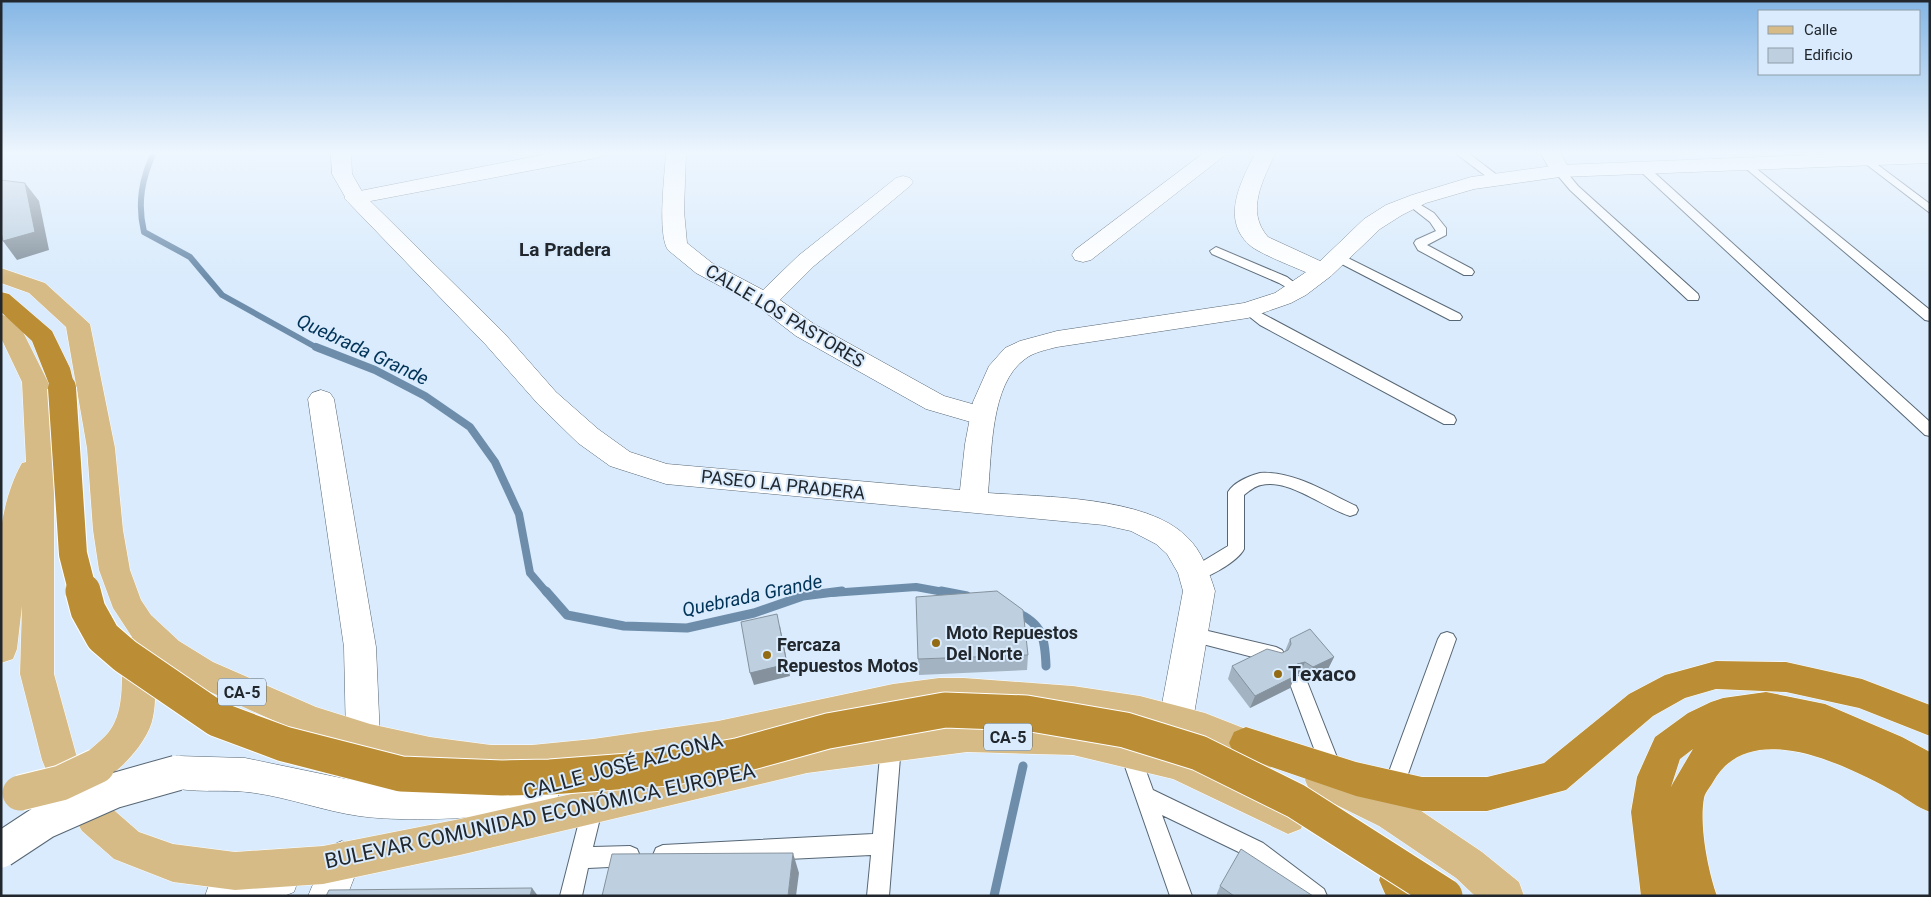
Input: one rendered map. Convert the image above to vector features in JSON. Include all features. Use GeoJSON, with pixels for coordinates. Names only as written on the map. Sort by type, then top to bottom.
{"type":"FeatureCollection","features":[{"type":"Feature","properties":{"kind":"highway"},"geometry":{"type":"LineString","coordinates":[[1,299],[43,337],[57,368],[62,388],[72,554],[88,610],[103,637],[125,656],[217,719],[284,744],[401,774],[502,778],[550,777],[669,768],[737,756],[828,731],[945,710],[1026,713],[1125,730],[1199,753],[1296,801],[1444,896]]}},
{"type":"Feature","properties":{"kind":"highway"},"geometry":{"type":"LineString","coordinates":[[1246,743],[1333,772],[1393,788],[1422,794],[1487,794],[1553,778],[1641,705],[1677,685],[1716,675],[1786,677],[1862,694],[1930,721]]}},
{"type":"Feature","properties":{"kind":"highway"},"geometry":{"type":"LineString","coordinates":[[1660,896],[1649,812],[1655,777],[1668,748],[1700,724],[1723,713],[1766,707],[1825,719],[1890,748],[1930,771]]}},
{"type":"Feature","properties":{"kind":"highway"},"geometry":{"type":"LineString","coordinates":[[1698,896],[1691,877],[1686,843],[1686,795],[1706,760],[1740,736],[1782,732],[1840,748],[1911,782],[1930,795]]}},
{"type":"Feature","properties":{"kind":"main road","name":"CA-5"},"geometry":{"type":"LineString","coordinates":[[1,275],[37,288],[78,324],[85,374],[102,450],[109,539],[116,577],[131,612],[153,640],[172,654],[235,688],[291,714],[363,738],[407,750],[447,757],[519,762],[614,752],[754,730],[881,700],[942,693],[1032,697],[1069,701],[1176,720],[1246,743],[1392,813],[1469,865],[1505,896]]}},
{"type":"Feature","properties":{"kind":"main road","name":"BULEVAR COMUNIDAD ECONÓMICA EUROPEA"},"geometry":{"type":"LineString","coordinates":[[1,322],[9,328],[35,382],[40,445],[37,674],[60,760],[95,818],[127,846],[173,863],[235,871],[331,874],[460,837],[807,757],[967,736],[1064,739],[1178,764],[1299,821],[1408,890]]}},
{"type":"Feature","properties":{"kind":"main road"},"geometry":{"type":"LineString","coordinates":[[1,649],[18,513],[40,445]]}},
{"type":"Feature","properties":{"kind":"main road"},"geometry":{"type":"LineString","coordinates":[[10,791],[61,782],[97,766],[120,745],[136,718],[139,621]]}},
{"type":"Feature","properties":{"kind":"street","name":"PASEO LA PRADERA"},"geometry":{"type":"LineString","coordinates":[[353,194],[495,339],[547,398],[588,436],[620,459],[666,474],[1104,514],[1130,519],[1155,529],[1176,543],[1189,557],[1196,574],[1199,591],[1176,720]]}},
{"type":"Feature","properties":{"kind":"street"},"geometry":{"type":"LineString","coordinates":[[355,198],[376,194]]}},
{"type":"Feature","properties":{"kind":"street","name":"CALLE LOS PASTORES"},"geometry":{"type":"LineString","coordinates":[[674,194],[673,210],[676,245],[704,268],[765,301],[805,330],[935,403],[981,416]]}},
{"type":"Feature","properties":{"kind":"street"},"geometry":{"type":"LineString","coordinates":[[765,301],[806,261],[888,194]]}},
{"type":"Feature","properties":{"kind":"street"},"geometry":{"type":"LineString","coordinates":[[1083,255],[1162,194]]}},
{"type":"Feature","properties":{"kind":"street"},"geometry":{"type":"LineString","coordinates":[[1246,194],[1245,216],[1252,234],[1260,242],[1330,264]]}},
{"type":"Feature","properties":{"kind":"street"},"geometry":{"type":"LineString","coordinates":[[973,502],[981,416],[991,385],[1000,368],[1013,354],[1032,345],[1248,310],[1298,290],[1330,264],[1372,224],[1394,210],[1435,194]]}},
{"type":"Feature","properties":{"kind":"street"},"geometry":{"type":"LineString","coordinates":[[321,399],[360,648],[363,738]]}},
{"type":"Feature","properties":{"kind":"street","name":"CALLE JOSÉ AZCONA"},"geometry":{"type":"LineString","coordinates":[[1,850],[45,821],[112,791],[177,773],[220,772],[268,778],[308,788],[372,800],[432,800],[500,796],[559,787],[701,748],[754,730]]}},
{"type":"Feature","properties":{"kind":"street"},"geometry":{"type":"LineString","coordinates":[[224,896],[331,874]]}},
{"type":"Feature","properties":{"kind":"lane"},"geometry":{"type":"LineString","coordinates":[[1580,194],[1693,297]]}},
{"type":"Feature","properties":{"kind":"lane"},"geometry":{"type":"LineString","coordinates":[[1671,194],[1930,431]]}},
{"type":"Feature","properties":{"kind":"lane"},"geometry":{"type":"LineString","coordinates":[[1783,194],[1930,317]]}},
{"type":"Feature","properties":{"kind":"lane"},"geometry":{"type":"LineString","coordinates":[[1910,194],[1930,210]]}},
{"type":"Feature","properties":{"kind":"lane"},"geometry":{"type":"LineString","coordinates":[[1411,202],[1427,213],[1441,228],[1442,232],[1420,243],[1422,247],[1468,272]]}},
{"type":"Feature","properties":{"kind":"lane"},"geometry":{"type":"LineString","coordinates":[[1216,251],[1283,280],[1298,290]]}},
{"type":"Feature","properties":{"kind":"lane"},"geometry":{"type":"LineString","coordinates":[[1330,264],[1455,317]]}},
{"type":"Feature","properties":{"kind":"lane"},"geometry":{"type":"LineString","coordinates":[[1248,310],[1265,322],[1449,420]]}},
{"type":"Feature","properties":{"kind":"lane"},"geometry":{"type":"LineString","coordinates":[[1196,574],[1222,560],[1236,548],[1236,492],[1261,478],[1280,478],[1350,510]]}},
{"type":"Feature","properties":{"kind":"lane"},"geometry":{"type":"LineString","coordinates":[[1191,634],[1276,655]]}},
{"type":"Feature","properties":{"kind":"lane"},"geometry":{"type":"LineString","coordinates":[[1393,788],[1446,639]]}},
{"type":"Feature","properties":{"kind":"lane"},"geometry":{"type":"LineString","coordinates":[[1299,684],[1333,772]]}},
{"type":"Feature","properties":{"kind":"lane"},"geometry":{"type":"LineString","coordinates":[[878,896],[891,745]]}},
{"type":"Feature","properties":{"kind":"lane"},"geometry":{"type":"LineString","coordinates":[[1130,752],[1181,896]]}},
{"type":"Feature","properties":{"kind":"lane"},"geometry":{"type":"LineString","coordinates":[[1146,796],[1256,850],[1317,896]]}},
{"type":"Feature","properties":{"kind":"lane"},"geometry":{"type":"LineString","coordinates":[[571,896],[593,806]]}},
{"type":"Feature","properties":{"kind":"lane"},"geometry":{"type":"LineString","coordinates":[[580,858],[882,844]]}},
{"type":"Feature","properties":{"kind":"building"},"geometry":{"type":"Polygon","coordinates":[[[1,194],[27,194],[35,232],[3,241],[1,232],[1,194]]]}},
{"type":"Feature","properties":{"kind":"building"},"geometry":{"type":"Polygon","coordinates":[[[997,591],[1023,610],[1028,655],[918,659],[916,597],[997,591]]]}},
{"type":"Feature","properties":{"kind":"building","name":"Fercaza Repuestos Motos"},"geometry":{"type":"Polygon","coordinates":[[[777,614],[787,664],[750,673],[741,622],[777,614]]]}},
{"type":"Feature","properties":{"kind":"building","name":"Texaco"},"geometry":{"type":"Polygon","coordinates":[[[1310,629],[1334,657],[1313,667],[1305,662],[1297,664],[1293,671],[1295,676],[1255,696],[1232,666],[1267,649],[1282,653],[1288,650],[1291,644],[1290,639],[1310,629]]]}},
{"type":"Feature","properties":{"kind":"building"},"geometry":{"type":"Polygon","coordinates":[[[1241,849],[1313,896],[1234,896],[1220,886],[1241,849]]]}},
{"type":"Feature","properties":{"kind":"building"},"geometry":{"type":"Polygon","coordinates":[[[793,853],[788,896],[602,896],[612,854],[793,853]]]}},
{"type":"Feature","properties":{"kind":"building"},"geometry":{"type":"Polygon","coordinates":[[[532,888],[530,896],[326,896],[329,890],[532,888]]]}},
{"type":"Feature","properties":{"kind":"waterway","name":"Quebrada Grande"},"geometry":{"type":"LineString","coordinates":[[142,194],[141,211],[144,232],[190,257],[222,295],[319,349]]}},
{"type":"Feature","properties":{"kind":"waterway","name":"Quebrada Grande"},"geometry":{"type":"LineString","coordinates":[[316,347],[375,370],[425,396],[470,427],[495,462],[519,514],[530,573],[547,593]]}},
{"type":"Feature","properties":{"kind":"waterway","name":"Quebrada Grande"},"geometry":{"type":"LineString","coordinates":[[831,593],[916,587],[949,593]]}},
{"type":"Feature","properties":{"kind":"waterway","name":"Quebrada Grande"},"geometry":{"type":"LineString","coordinates":[[546,591],[567,615],[624,626],[687,628],[754,613],[803,596],[842,591]]}},
{"type":"Feature","properties":{"kind":"waterway","name":"Quebrada Grande"},"geometry":{"type":"LineString","coordinates":[[941,591],[967,596]]}},
{"type":"Feature","properties":{"kind":"waterway","name":"Quebrada Grande"},"geometry":{"type":"LineString","coordinates":[[1016,612],[1032,622],[1041,633],[1045,647],[1046,666]]}},
{"type":"Feature","properties":{"kind":"waterway","name":"Quebrada Grande"},"geometry":{"type":"LineString","coordinates":[[994,896],[1023,766]]}},
{"type":"Feature","properties":{"kind":"place","name":"Moto Repuestos Del Norte"},"geometry":{"type":"Point","coordinates":[936,643]}},
{"type":"Feature","properties":{"kind":"place","name":"Fercaza Repuestos Motos"},"geometry":{"type":"Point","coordinates":[767,655]}},
{"type":"Feature","properties":{"kind":"place","name":"Texaco"},"geometry":{"type":"Point","coordinates":[1278,674]}},
{"type":"Feature","properties":{"kind":"district","name":"La Pradera"},"geometry":{"type":"Point","coordinates":[565,249]}}]}
